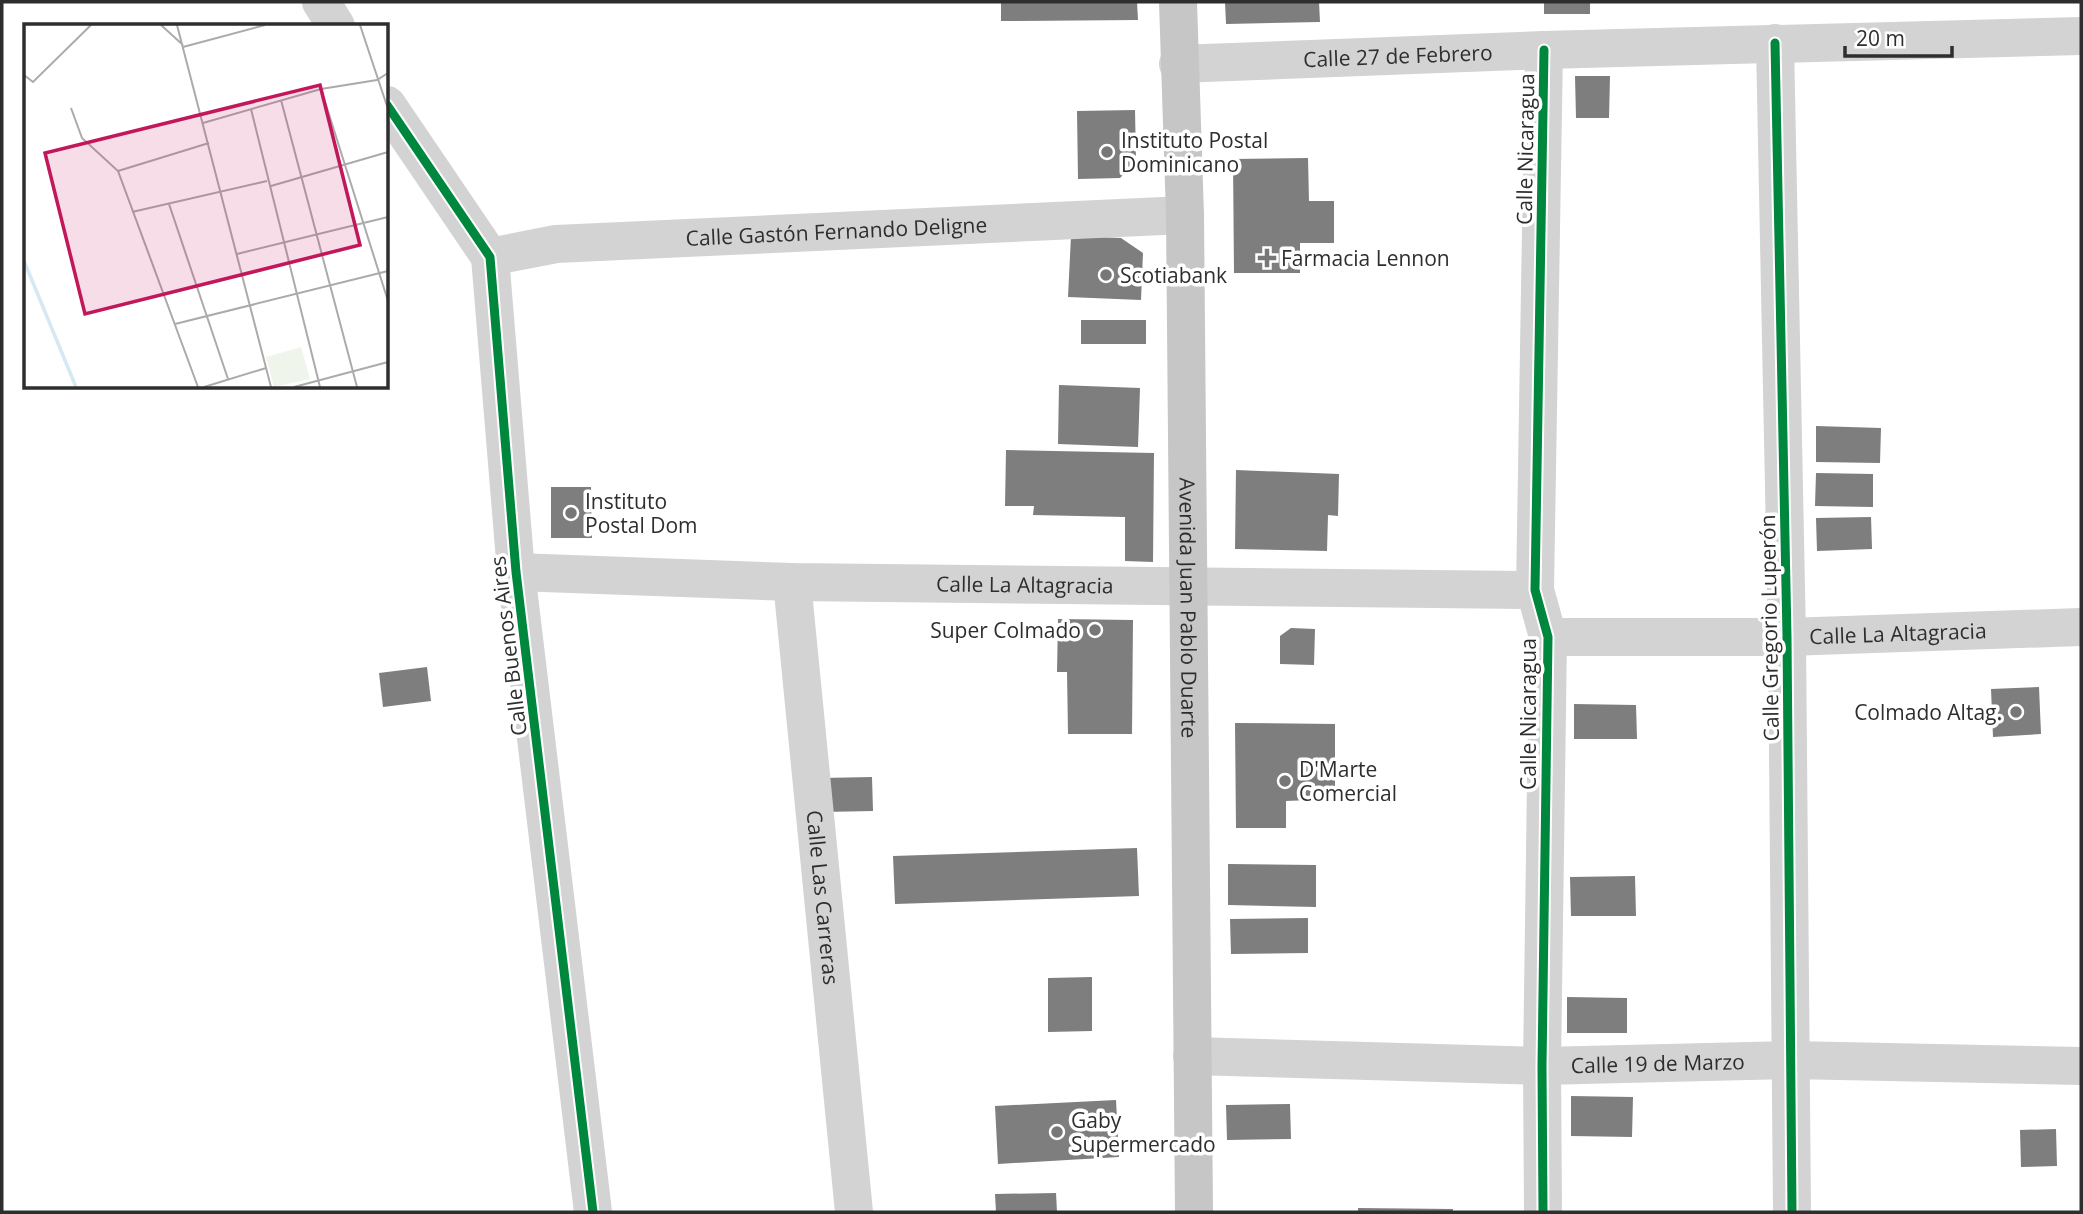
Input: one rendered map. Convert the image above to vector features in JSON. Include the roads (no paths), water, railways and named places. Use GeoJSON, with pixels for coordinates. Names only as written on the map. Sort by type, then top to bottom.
{"type":"FeatureCollection","features":[{"type":"Feature","properties":{"kind":"main road","name":"Avenida Juan Pablo Duarte"},"geometry":{"type":"LineString","coordinates":[[1178,2],[1185,215],[1194,1212]]}},
{"type":"Feature","properties":{"kind":"street"},"geometry":{"type":"LineString","coordinates":[[321,2],[335,24]]}},
{"type":"Feature","properties":{"kind":"street","name":"Calle 27 de Febrero"},"geometry":{"type":"LineString","coordinates":[[1178,64],[1775,43],[2081,42]]}},
{"type":"Feature","properties":{"kind":"street","name":"Calle Gregorio Luperón"},"geometry":{"type":"LineString","coordinates":[[1775,43],[1787,637],[1791,1212]]}},
{"type":"Feature","properties":{"kind":"street","name":"Calle Nicaragua"},"geometry":{"type":"LineString","coordinates":[[1543,1212],[1542,1066],[1548,637],[1535,590],[1544,50]]}},
{"type":"Feature","properties":{"kind":"street","name":"Calle Buenos Aires"},"geometry":{"type":"LineString","coordinates":[[388,106],[490,257],[516,572],[593,1212]]}},
{"type":"Feature","properties":{"kind":"street","name":"Calle Gastón Fernando Deligne"},"geometry":{"type":"LineString","coordinates":[[490,257],[556,244],[1185,215]]}},
{"type":"Feature","properties":{"kind":"street","name":"Calle La Altagracia"},"geometry":{"type":"LineString","coordinates":[[516,572],[792,583],[1535,590]]}},
{"type":"Feature","properties":{"kind":"street","name":"Calle Las Carreras"},"geometry":{"type":"LineString","coordinates":[[792,583],[854,1212]]}},
{"type":"Feature","properties":{"kind":"street","name":"Calle La Altagracia"},"geometry":{"type":"LineString","coordinates":[[1548,637],[1787,637],[2081,627]]}},
{"type":"Feature","properties":{"kind":"street","name":"Calle 19 de Marzo"},"geometry":{"type":"LineString","coordinates":[[1192,1056],[1542,1066],[1790,1060],[2081,1066]]}},
{"type":"Feature","properties":{"kind":"place","name":"Instituto Postal Dominicano"},"geometry":{"type":"Point","coordinates":[1107,152]}},
{"type":"Feature","properties":{"kind":"place","name":"Farmacia Lennon"},"geometry":{"type":"Point","coordinates":[1267,258]}},
{"type":"Feature","properties":{"kind":"place","name":"Scotiabank"},"geometry":{"type":"Point","coordinates":[1106,275]}},
{"type":"Feature","properties":{"kind":"place","name":"Instituto Postal Dom"},"geometry":{"type":"Point","coordinates":[571,513]}},
{"type":"Feature","properties":{"kind":"place","name":"Super Colmado"},"geometry":{"type":"Point","coordinates":[1095,630]}},
{"type":"Feature","properties":{"kind":"place","name":"Colmado Altag."},"geometry":{"type":"Point","coordinates":[2016,712]}},
{"type":"Feature","properties":{"kind":"place","name":"D'Marte Comercial"},"geometry":{"type":"Point","coordinates":[1285,781]}},
{"type":"Feature","properties":{"kind":"place","name":"Gaby Supermercado"},"geometry":{"type":"Point","coordinates":[1057,1132]}}]}
